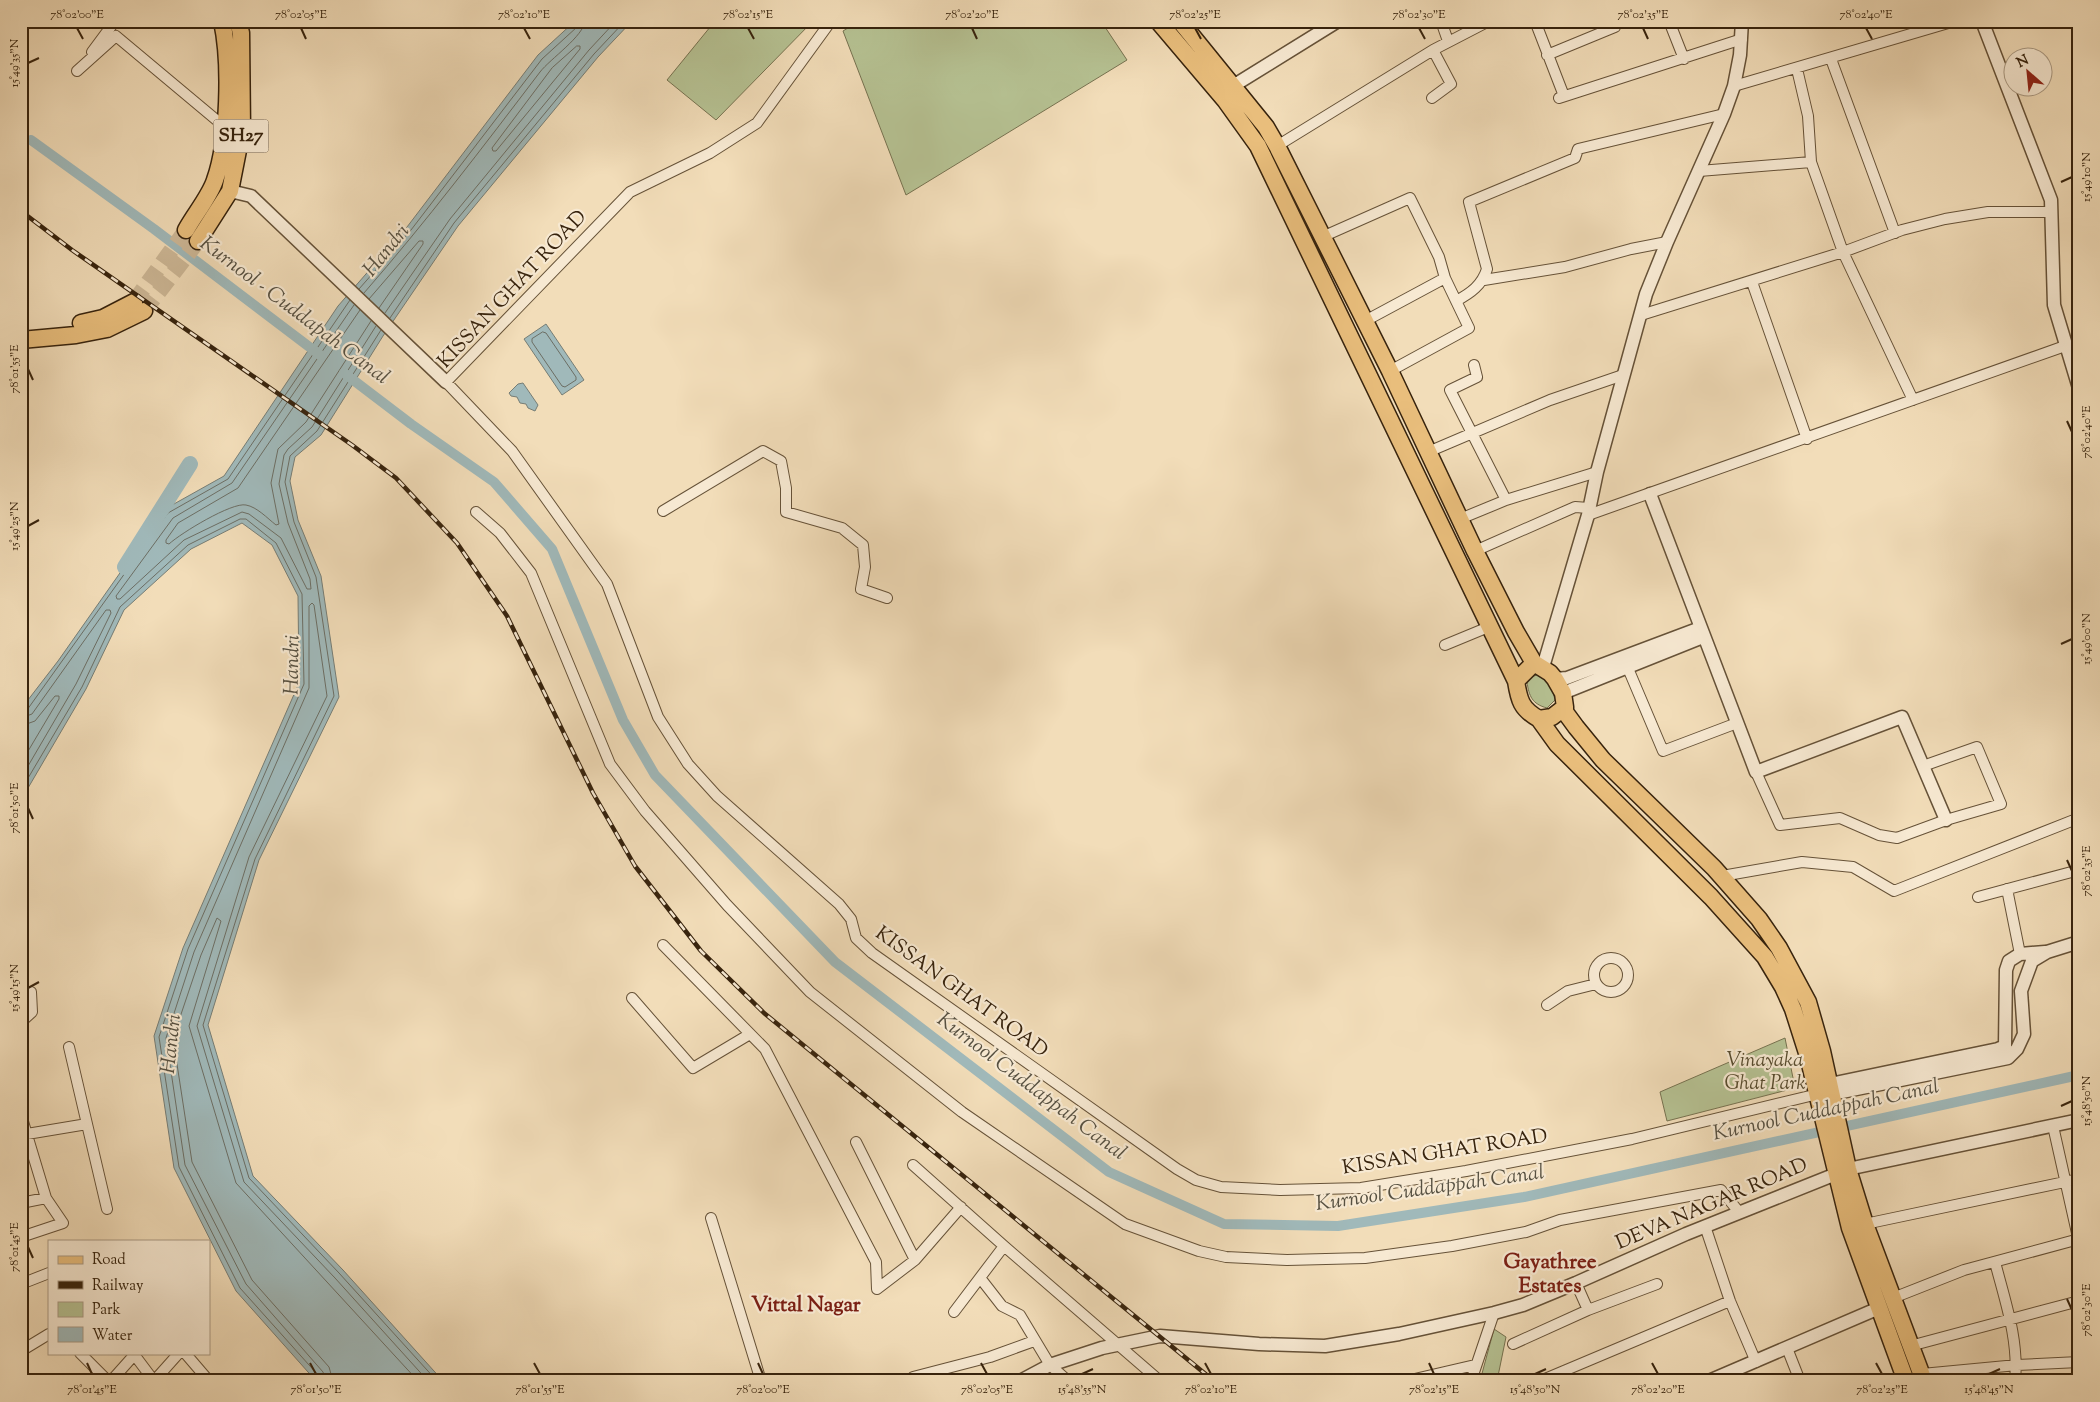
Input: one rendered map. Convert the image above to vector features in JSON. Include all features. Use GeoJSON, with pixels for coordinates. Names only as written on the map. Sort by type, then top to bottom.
{"type":"FeatureCollection","features":[{"type":"Feature","properties":{"kind":"main road","name":"SH27"},"geometry":{"type":"LineString","coordinates":[[186,230],[215,181],[226,128],[226,42],[222,21]]}},
{"type":"Feature","properties":{"kind":"main road","name":"SH27"},"geometry":{"type":"LineString","coordinates":[[198,241],[230,191],[242,130],[241,32],[238,21]]}},
{"type":"Feature","properties":{"kind":"main road"},"geometry":{"type":"LineString","coordinates":[[1158,21],[1227,91],[1266,127],[1390,372],[1475,551],[1516,632],[1539,665],[1555,678],[1564,700],[1566,712],[1603,760],[1722,876],[1769,934],[1808,1002],[1842,1171],[1850,1228],[1906,1381]]}},
{"type":"Feature","properties":{"kind":"main road"},"geometry":{"type":"LineString","coordinates":[[1184,22],[1227,91],[1258,146],[1333,305],[1491,626],[1516,681],[1519,699],[1528,713],[1539,719],[1557,744],[1711,897],[1764,957],[1793,1009],[1827,1095]]}},
{"type":"Feature","properties":{"kind":"main road"},"geometry":{"type":"LineString","coordinates":[[21,329],[72,324],[103,318],[139,306],[107,329],[76,335],[21,340]]}},
{"type":"Feature","properties":{"kind":"main road"},"geometry":{"type":"LineString","coordinates":[[1516,681],[1539,665]]}},
{"type":"Feature","properties":{"kind":"main road"},"geometry":{"type":"LineString","coordinates":[[1539,719],[1552,717],[1564,700]]}},
{"type":"Feature","properties":{"kind":"main road"},"geometry":{"type":"LineString","coordinates":[[1842,1171],[1865,1224],[1923,1378]]}},
{"type":"Feature","properties":{"kind":"street"},"geometry":{"type":"LineString","coordinates":[[115,21],[77,71],[116,36],[226,128]]}},
{"type":"Feature","properties":{"kind":"street","name":"KISSAN GHAT ROAD"},"geometry":{"type":"LineString","coordinates":[[831,21],[757,123],[710,153],[630,192],[446,382],[512,451],[607,584],[658,717],[688,764],[717,796],[839,904],[851,920],[856,938],[872,953],[1177,1169],[1196,1180],[1221,1187],[1280,1190],[1361,1188],[1466,1171],[1632,1138],[1827,1095]]}},
{"type":"Feature","properties":{"kind":"street"},"geometry":{"type":"LineString","coordinates":[[1227,91],[1338,21]]}},
{"type":"Feature","properties":{"kind":"street"},"geometry":{"type":"LineString","coordinates":[[1441,21],[1448,41]]}},
{"type":"Feature","properties":{"kind":"street"},"geometry":{"type":"LineString","coordinates":[[1535,21],[1561,97],[1742,39]]}},
{"type":"Feature","properties":{"kind":"street"},"geometry":{"type":"LineString","coordinates":[[1547,56],[1615,27],[1612,21]]}},
{"type":"Feature","properties":{"kind":"street"},"geometry":{"type":"LineString","coordinates":[[1669,21],[1684,59]]}},
{"type":"Feature","properties":{"kind":"street"},"geometry":{"type":"LineString","coordinates":[[1539,665],[1588,512],[1596,472],[1646,294],[1724,114],[1734,86],[1742,39],[1742,21]]}},
{"type":"Feature","properties":{"kind":"street"},"geometry":{"type":"LineString","coordinates":[[1734,86],[1832,59],[1955,21]]}},
{"type":"Feature","properties":{"kind":"street"},"geometry":{"type":"LineString","coordinates":[[1982,21],[2050,200],[2054,305],[2079,388]]}},
{"type":"Feature","properties":{"kind":"street"},"geometry":{"type":"LineString","coordinates":[[1277,146],[1448,41],[1484,22]]}},
{"type":"Feature","properties":{"kind":"street"},"geometry":{"type":"LineString","coordinates":[[1432,98],[1451,84],[1433,50]]}},
{"type":"Feature","properties":{"kind":"street"},"geometry":{"type":"LineString","coordinates":[[1832,59],[1895,233]]}},
{"type":"Feature","properties":{"kind":"street"},"geometry":{"type":"LineString","coordinates":[[1797,68],[1808,116],[1811,162],[1844,252],[1913,400]]}},
{"type":"Feature","properties":{"kind":"street"},"geometry":{"type":"LineString","coordinates":[[1456,301],[1469,294],[1484,280],[1487,269],[1469,202],[1575,158],[1578,149],[1724,114]]}},
{"type":"Feature","properties":{"kind":"street"},"geometry":{"type":"LineString","coordinates":[[1699,171],[1811,162]]}},
{"type":"Feature","properties":{"kind":"street"},"geometry":{"type":"LineString","coordinates":[[230,191],[251,196],[446,382]]}},
{"type":"Feature","properties":{"kind":"street"},"geometry":{"type":"LineString","coordinates":[[1322,238],[1410,198],[1440,257],[1445,278],[1469,328],[1390,372]]}},
{"type":"Feature","properties":{"kind":"street"},"geometry":{"type":"LineString","coordinates":[[1641,315],[1752,282],[1895,233],[1945,219],[1988,212],[2050,212]]}},
{"type":"Feature","properties":{"kind":"street"},"geometry":{"type":"LineString","coordinates":[[1484,280],[1565,267],[1631,249],[1667,242]]}},
{"type":"Feature","properties":{"kind":"street"},"geometry":{"type":"LineString","coordinates":[[1364,321],[1445,278]]}},
{"type":"Feature","properties":{"kind":"street"},"geometry":{"type":"LineString","coordinates":[[1752,282],[1807,439]]}},
{"type":"Feature","properties":{"kind":"street"},"geometry":{"type":"LineString","coordinates":[[1475,551],[1574,507],[1588,512],[1650,494],[2065,346]]}},
{"type":"Feature","properties":{"kind":"street"},"geometry":{"type":"LineString","coordinates":[[1474,365],[1477,377],[1450,390],[1506,500]]}},
{"type":"Feature","properties":{"kind":"street"},"geometry":{"type":"LineString","coordinates":[[1428,452],[1550,400],[1623,375]]}},
{"type":"Feature","properties":{"kind":"street"},"geometry":{"type":"LineString","coordinates":[[663,512],[763,451],[781,461],[786,488],[786,512],[842,528],[863,545],[865,567],[861,589],[887,598]]}},
{"type":"Feature","properties":{"kind":"street"},"geometry":{"type":"LineString","coordinates":[[1460,519],[1506,500],[1596,472]]}},
{"type":"Feature","properties":{"kind":"street"},"geometry":{"type":"LineString","coordinates":[[1650,494],[1701,632],[1756,772],[1780,825],[1840,818],[1880,835],[1897,838],[1946,820],[2001,804],[1977,747],[1923,766]]}},
{"type":"Feature","properties":{"kind":"street"},"geometry":{"type":"LineString","coordinates":[[476,512],[500,533],[531,573],[610,764],[645,811],[727,906],[810,992],[962,1112],[1125,1224],[1199,1251],[1226,1256],[1287,1260],[1365,1258],[1452,1246],[1526,1232],[1560,1220],[1721,1190],[1738,1212]]}},
{"type":"Feature","properties":{"kind":"street"},"geometry":{"type":"LineString","coordinates":[[1445,644],[1491,626]]}},
{"type":"Feature","properties":{"kind":"street"},"geometry":{"type":"LineString","coordinates":[[1555,678],[1567,678],[1625,661],[1701,632]]}},
{"type":"Feature","properties":{"kind":"street"},"geometry":{"type":"LineString","coordinates":[[1564,700],[1625,661]]}},
{"type":"Feature","properties":{"kind":"street"},"geometry":{"type":"LineString","coordinates":[[1625,661],[1663,751],[1737,723]]}},
{"type":"Feature","properties":{"kind":"street"},"geometry":{"type":"LineString","coordinates":[[1756,772],[1902,717],[1946,820]]}},
{"type":"Feature","properties":{"kind":"street"},"geometry":{"type":"LineString","coordinates":[[1722,876],[1802,862],[1853,867],[1894,891],[2079,818]]}},
{"type":"Feature","properties":{"kind":"street"},"geometry":{"type":"LineString","coordinates":[[1978,897],[2079,870]]}},
{"type":"Feature","properties":{"kind":"street"},"geometry":{"type":"LineString","coordinates":[[2007,888],[2020,954]]}},
{"type":"Feature","properties":{"kind":"street"},"geometry":{"type":"LineString","coordinates":[[1827,1095],[2005,1046],[2006,970],[2008,961],[2020,954],[2047,952],[2079,942]]}},
{"type":"Feature","properties":{"kind":"street"},"geometry":{"type":"LineString","coordinates":[[663,945],[765,1049],[876,1262],[877,1289],[915,1260],[961,1207]]}},
{"type":"Feature","properties":{"kind":"street"},"geometry":{"type":"LineString","coordinates":[[1827,1095],[2008,1058],[2017,1049],[2024,1034],[2021,991],[2032,961],[2047,952]]}},
{"type":"Feature","properties":{"kind":"street"},"geometry":{"type":"LineString","coordinates":[[1547,1005],[1568,991],[1596,984]]}},
{"type":"Feature","properties":{"kind":"street"},"geometry":{"type":"LineString","coordinates":[[21,1022],[32,1012],[31,992]]}},
{"type":"Feature","properties":{"kind":"street"},"geometry":{"type":"LineString","coordinates":[[632,998],[693,1068],[750,1034]]}},
{"type":"Feature","properties":{"kind":"street"},"geometry":{"type":"LineString","coordinates":[[69,1047],[107,1209]]}},
{"type":"Feature","properties":{"kind":"street"},"geometry":{"type":"LineString","coordinates":[[21,1115],[24,1134],[46,1198],[63,1223],[21,1236]]}},
{"type":"Feature","properties":{"kind":"street","name":"DEVA NAGAR ROAD"},"geometry":{"type":"LineString","coordinates":[[1020,1381],[1050,1366],[1102,1348],[1160,1336],[1259,1344],[1325,1346],[1399,1334],[1494,1313],[1523,1304],[1576,1283],[1704,1226],[1842,1171],[2079,1120]]}},
{"type":"Feature","properties":{"kind":"street"},"geometry":{"type":"LineString","coordinates":[[24,1134],[87,1124]]}},
{"type":"Feature","properties":{"kind":"street"},"geometry":{"type":"LineString","coordinates":[[1893,1298],[1964,1270],[2079,1240],[2053,1126]]}},
{"type":"Feature","properties":{"kind":"street"},"geometry":{"type":"LineString","coordinates":[[856,1142],[915,1260]]}},
{"type":"Feature","properties":{"kind":"street"},"geometry":{"type":"LineString","coordinates":[[913,1165],[1160,1381]]}},
{"type":"Feature","properties":{"kind":"street"},"geometry":{"type":"LineString","coordinates":[[1865,1224],[2079,1179]]}},
{"type":"Feature","properties":{"kind":"street"},"geometry":{"type":"LineString","coordinates":[[21,1203],[46,1198]]}},
{"type":"Feature","properties":{"kind":"street"},"geometry":{"type":"LineString","coordinates":[[711,1218],[761,1381]]}},
{"type":"Feature","properties":{"kind":"street"},"geometry":{"type":"LineString","coordinates":[[1704,1226],[1730,1301],[1756,1362]]}},
{"type":"Feature","properties":{"kind":"street"},"geometry":{"type":"LineString","coordinates":[[954,1312],[1004,1246]]}},
{"type":"Feature","properties":{"kind":"street"},"geometry":{"type":"LineString","coordinates":[[1994,1262],[2010,1318],[2017,1365],[2015,1381]]}},
{"type":"Feature","properties":{"kind":"street"},"geometry":{"type":"LineString","coordinates":[[21,1284],[48,1273]]}},
{"type":"Feature","properties":{"kind":"street"},"geometry":{"type":"LineString","coordinates":[[980,1279],[1002,1306],[1020,1315],[1034,1342],[1050,1366],[1068,1381]]}},
{"type":"Feature","properties":{"kind":"street"},"geometry":{"type":"LineString","coordinates":[[1576,1283],[1588,1310]]}},
{"type":"Feature","properties":{"kind":"street"},"geometry":{"type":"LineString","coordinates":[[1513,1344],[1588,1310],[1657,1284]]}},
{"type":"Feature","properties":{"kind":"street"},"geometry":{"type":"LineString","coordinates":[[1540,1381],[1730,1301]]}},
{"type":"Feature","properties":{"kind":"street"},"geometry":{"type":"LineString","coordinates":[[1910,1346],[2079,1301]]}},
{"type":"Feature","properties":{"kind":"street"},"geometry":{"type":"LineString","coordinates":[[1709,1381],[1728,1377],[1756,1362],[1879,1308]]}},
{"type":"Feature","properties":{"kind":"street"},"geometry":{"type":"LineString","coordinates":[[1471,1381],[1494,1313]]}},
{"type":"Feature","properties":{"kind":"street"},"geometry":{"type":"LineString","coordinates":[[21,1350],[48,1335]]}},
{"type":"Feature","properties":{"kind":"street"},"geometry":{"type":"LineString","coordinates":[[914,1381],[913,1377],[990,1357],[1034,1342]]}},
{"type":"Feature","properties":{"kind":"street"},"geometry":{"type":"LineString","coordinates":[[1787,1348],[1800,1381]]}},
{"type":"Feature","properties":{"kind":"street"},"geometry":{"type":"LineString","coordinates":[[81,1354],[109,1381],[134,1354],[154,1381],[178,1354]]}},
{"type":"Feature","properties":{"kind":"street"},"geometry":{"type":"LineString","coordinates":[[186,1354],[205,1379]]}},
{"type":"Feature","properties":{"kind":"street"},"geometry":{"type":"LineString","coordinates":[[1923,1378],[2017,1365],[2079,1362]]}},
{"type":"Feature","properties":{"kind":"street"},"geometry":{"type":"LineString","coordinates":[[1406,1381],[1476,1365]]}},
{"type":"Feature","properties":{"kind":"green space"},"geometry":{"type":"Polygon","coordinates":[[[715,21],[813,21],[716,120],[667,80],[715,21]]]}},
{"type":"Feature","properties":{"kind":"green space"},"geometry":{"type":"Polygon","coordinates":[[[859,21],[1101,21],[1127,60],[906,195],[843,31],[859,21]]]}},
{"type":"Feature","properties":{"kind":"green space"},"geometry":{"type":"Polygon","coordinates":[[[1537,675],[1551,684],[1555,700],[1547,708],[1535,702],[1529,691],[1527,682],[1531,677],[1537,675]]]}},
{"type":"Feature","properties":{"kind":"green space","name":"Vinayaka Ghat Park"},"geometry":{"type":"Polygon","coordinates":[[[1785,1038],[1795,1088],[1667,1121],[1660,1092],[1785,1038]]]}},
{"type":"Feature","properties":{"kind":"green space"},"geometry":{"type":"Polygon","coordinates":[[[1494,1329],[1506,1337],[1497,1381],[1480,1381],[1494,1329]]]}},
{"type":"Feature","properties":{"kind":"water","name":"Handri"},"geometry":{"type":"Polygon","coordinates":[[[575,21],[632,21],[598,57],[458,226],[383,336],[321,435],[295,457],[290,481],[298,520],[321,576],[339,697],[259,860],[208,1025],[253,1176],[343,1270],[443,1381],[316,1381],[236,1291],[174,1168],[154,1036],[183,948],[299,683],[298,596],[272,545],[242,523],[191,549],[124,610],[86,689],[21,800],[21,709],[58,661],[165,509],[224,476],[338,306],[407,227],[538,55],[575,21]]]}},
{"type":"Feature","properties":{"kind":"water"},"geometry":{"type":"Polygon","coordinates":[[[546,324],[584,380],[562,395],[524,339],[546,324]]]}},
{"type":"Feature","properties":{"kind":"water"},"geometry":{"type":"Polygon","coordinates":[[[523,383],[538,405],[535,411],[528,408],[526,404],[520,403],[517,397],[511,396],[509,393],[518,384],[523,383]]]}},
{"type":"Feature","properties":{"kind":"waterway","name":"Kurnool - Cuddapah Canal"},"geometry":{"type":"LineString","coordinates":[[31,140],[154,229],[320,355]]}},
{"type":"Feature","properties":{"kind":"waterway","name":"Kurnool Cuddappah Canal"},"geometry":{"type":"LineString","coordinates":[[344,373],[411,424],[494,482],[552,549],[623,720],[655,775],[835,962],[1109,1172],[1224,1224],[1338,1226],[1524,1197],[2079,1075]]}},
{"type":"Feature","properties":{"kind":"waterway"},"geometry":{"type":"LineString","coordinates":[[125,567],[190,464]]}},
{"type":"Feature","properties":{"kind":"tunnel"},"geometry":{"type":"LineString","coordinates":[[134,302],[186,230]]}},
{"type":"Feature","properties":{"kind":"tunnel"},"geometry":{"type":"LineString","coordinates":[[144,311],[198,241]]}},
{"type":"Feature","properties":{"kind":"railway"},"geometry":{"type":"LineString","coordinates":[[21,211],[72,250],[352,445],[396,478],[457,543],[507,616],[593,793],[635,866],[701,951],[764,1013],[1214,1381]]}},
{"type":"Feature","properties":{"kind":"district","name":"Gayathree Estates"},"geometry":{"type":"Point","coordinates":[1550,1275]}},
{"type":"Feature","properties":{"kind":"district","name":"Vittal Nagar"},"geometry":{"type":"Point","coordinates":[806,1306]}}]}
